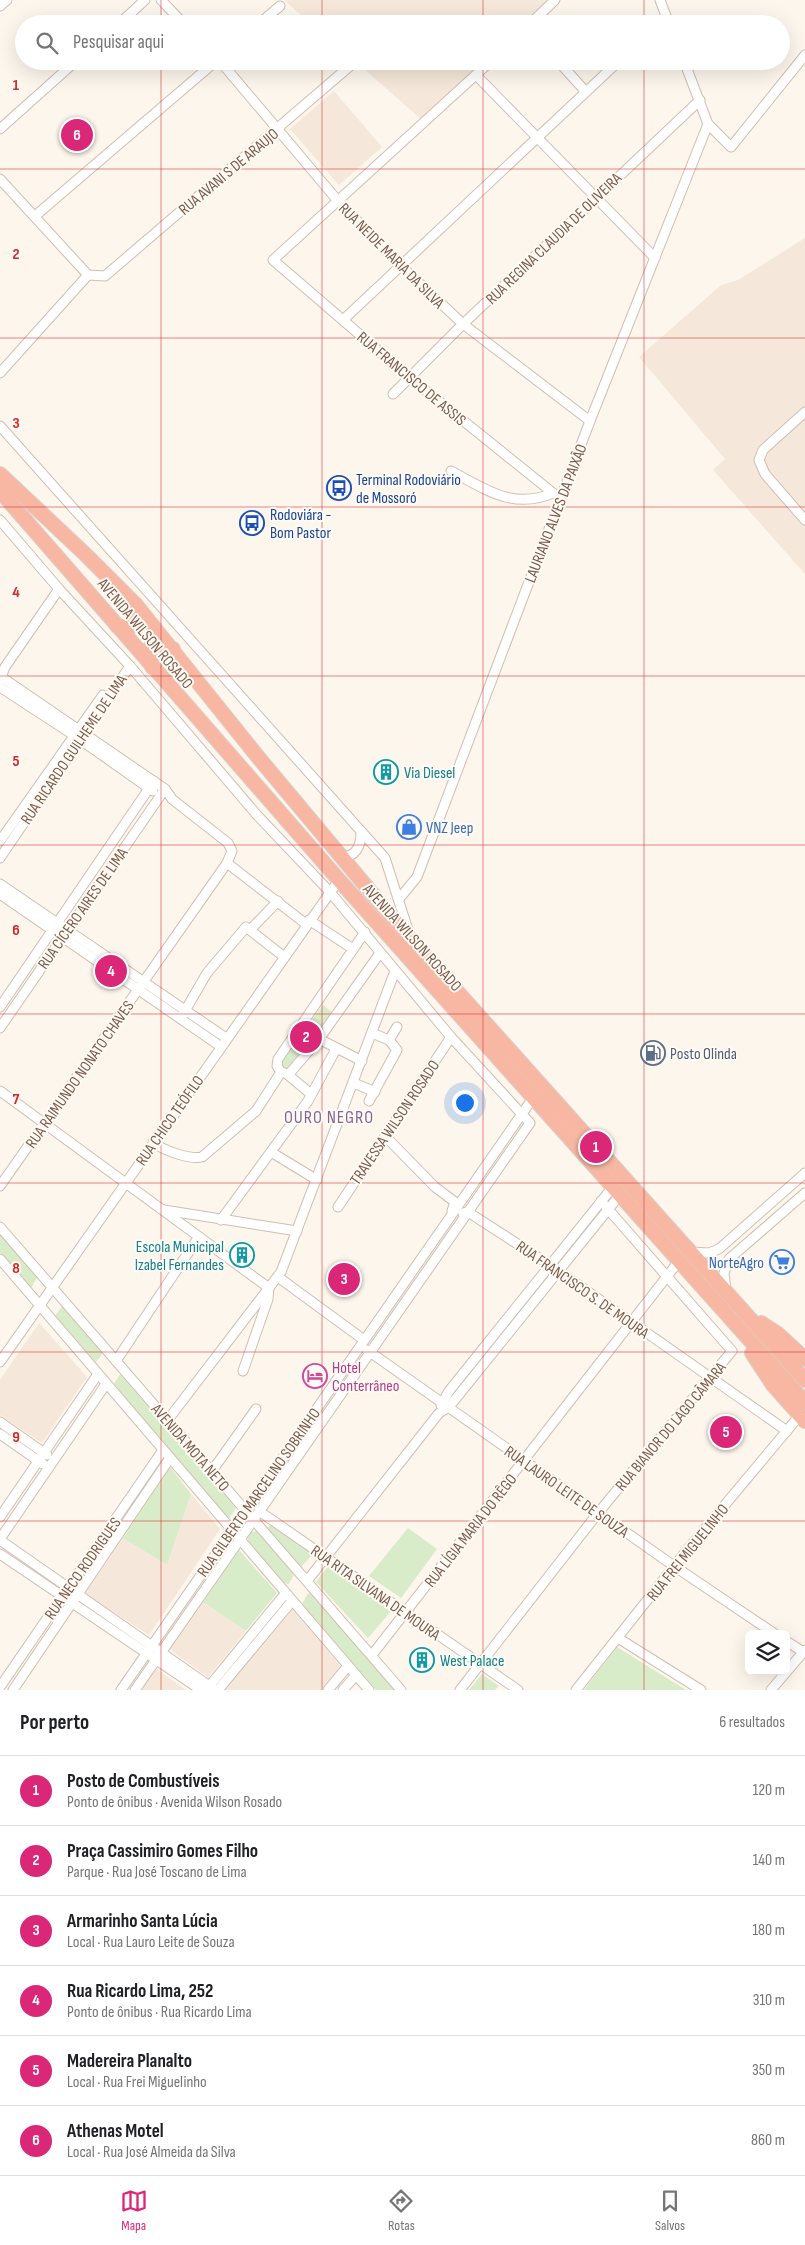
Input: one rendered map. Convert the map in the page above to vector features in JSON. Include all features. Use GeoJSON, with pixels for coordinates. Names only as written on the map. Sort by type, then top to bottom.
{"type":"FeatureCollection","features":[{"type":"Feature","properties":{"kind":"highway","name":"AVENIDA WILSON ROSADO"},"geometry":{"type":"LineString","coordinates":[[0,474],[136,605],[340,856],[684,1257],[736,1314],[771,1342],[805,1380]]}},
{"type":"Feature","properties":{"kind":"highway","name":"AVENIDA WILSON ROSADO"},"geometry":{"type":"LineString","coordinates":[[0,492],[152,668],[615,1192],[727,1295],[736,1314],[761,1353],[805,1402]]}},
{"type":"Feature","properties":{"kind":"highway"},"geometry":{"type":"LineString","coordinates":[[116,626],[128,628],[136,624],[139,620],[136,605]]}},
{"type":"Feature","properties":{"kind":"highway"},"geometry":{"type":"LineString","coordinates":[[152,668],[149,649],[157,645],[173,649]]}},
{"type":"Feature","properties":{"kind":"highway"},"geometry":{"type":"LineString","coordinates":[[736,1314],[778,1334],[805,1359]]}},
{"type":"Feature","properties":{"kind":"highway"},"geometry":{"type":"LineString","coordinates":[[736,1314],[774,1385],[802,1418]]}},
{"type":"Feature","properties":{"kind":"street"},"geometry":{"type":"LineString","coordinates":[[0,6],[7,0]]}},
{"type":"Feature","properties":{"kind":"street"},"geometry":{"type":"LineString","coordinates":[[129,15],[145,0]]}},
{"type":"Feature","properties":{"kind":"street"},"geometry":{"type":"LineString","coordinates":[[161,0],[175,15]]}},
{"type":"Feature","properties":{"kind":"street"},"geometry":{"type":"LineString","coordinates":[[539,15],[555,0]]}},
{"type":"Feature","properties":{"kind":"street"},"geometry":{"type":"LineString","coordinates":[[660,0],[666,15]]}},
{"type":"Feature","properties":{"kind":"street"},"geometry":{"type":"LineString","coordinates":[[270,15],[280,6]]}},
{"type":"Feature","properties":{"kind":"street"},"geometry":{"type":"LineString","coordinates":[[688,70],[708,124],[731,147],[805,55]]}},
{"type":"Feature","properties":{"kind":"street"},"geometry":{"type":"LineString","coordinates":[[0,129],[66,70]]}},
{"type":"Feature","properties":{"kind":"street"},"geometry":{"type":"LineString","coordinates":[[35,216],[205,70]]}},
{"type":"Feature","properties":{"kind":"street","name":"RUA NEIDE MARIA DA SILVA"},"geometry":{"type":"LineString","coordinates":[[228,70],[338,201],[401,266],[462,324],[590,421]]}},
{"type":"Feature","properties":{"kind":"street","name":"RUA AVANI S DE ARAUJO"},"geometry":{"type":"LineString","coordinates":[[88,275],[105,276],[345,70]]}},
{"type":"Feature","properties":{"kind":"street"},"geometry":{"type":"LineString","coordinates":[[338,201],[481,70]]}},
{"type":"Feature","properties":{"kind":"street"},"geometry":{"type":"LineString","coordinates":[[566,70],[586,92]]}},
{"type":"Feature","properties":{"kind":"street"},"geometry":{"type":"LineString","coordinates":[[343,320],[609,70]]}},
{"type":"Feature","properties":{"kind":"street"},"geometry":{"type":"LineString","coordinates":[[476,75],[655,258]]}},
{"type":"Feature","properties":{"kind":"street","name":"RUA REGINA CLAUDIA DE OLIVEIRA"},"geometry":{"type":"LineString","coordinates":[[393,394],[462,324],[700,100]]}},
{"type":"Feature","properties":{"kind":"street","name":"LAURIANO ALVES DA PAIXÃO"},"geometry":{"type":"LineString","coordinates":[[398,899],[417,877],[590,421],[708,124]]}},
{"type":"Feature","properties":{"kind":"street"},"geometry":{"type":"LineString","coordinates":[[0,179],[88,275],[0,373]]}},
{"type":"Feature","properties":{"kind":"street","name":"RUA FRANCISCO DE ASSIS"},"geometry":{"type":"LineString","coordinates":[[338,201],[274,260],[409,377],[553,493],[537,500],[518,501],[496,494],[451,471]]}},
{"type":"Feature","properties":{"kind":"street"},"geometry":{"type":"LineString","coordinates":[[805,412],[763,450],[759,460],[765,474],[805,520]]}},
{"type":"Feature","properties":{"kind":"street"},"geometry":{"type":"LineString","coordinates":[[0,426],[385,858],[411,940]]}},
{"type":"Feature","properties":{"kind":"street"},"geometry":{"type":"LineString","coordinates":[[0,520],[59,590],[128,664],[257,815],[330,892],[451,1036],[522,1114]]}},
{"type":"Feature","properties":{"kind":"street"},"geometry":{"type":"LineString","coordinates":[[59,590],[1,674],[80,735],[172,798],[231,845],[232,856],[227,863],[307,922],[353,949]]}},
{"type":"Feature","properties":{"kind":"street","name":"RUA RICARDO GUILHEME DE LIMA"},"geometry":{"type":"LineString","coordinates":[[0,858],[16,826],[128,664]]}},
{"type":"Feature","properties":{"kind":"street"},"geometry":{"type":"LineString","coordinates":[[0,687],[80,735]]}},
{"type":"Feature","properties":{"kind":"street","name":"RUA CÍCERO AIRES DE LIMA"},"geometry":{"type":"LineString","coordinates":[[0,1007],[152,785]]}},
{"type":"Feature","properties":{"kind":"street","name":"RUA CÍCERO AIRES DE LIMA"},"geometry":{"type":"LineString","coordinates":[[0,1028],[162,792]]}},
{"type":"Feature","properties":{"kind":"street","name":"RUA RICARDO GUILHEME DE LIMA"},"geometry":{"type":"LineString","coordinates":[[0,841],[16,826]]}},
{"type":"Feature","properties":{"kind":"street"},"geometry":{"type":"LineString","coordinates":[[340,856],[347,857],[353,855],[361,841],[361,832]]}},
{"type":"Feature","properties":{"kind":"street","name":"RUA RAIMUNDO NONATO CHAVES"},"geometry":{"type":"LineString","coordinates":[[0,1186],[227,863]]}},
{"type":"Feature","properties":{"kind":"street","name":"RUA CHICO TEÓFILO"},"geometry":{"type":"LineString","coordinates":[[0,1362],[283,956],[339,880]]}},
{"type":"Feature","properties":{"kind":"street"},"geometry":{"type":"LineString","coordinates":[[0,884],[55,927],[223,1042]]}},
{"type":"Feature","properties":{"kind":"street"},"geometry":{"type":"LineString","coordinates":[[0,894],[55,927]]}},
{"type":"Feature","properties":{"kind":"street"},"geometry":{"type":"LineString","coordinates":[[250,930],[278,901]]}},
{"type":"Feature","properties":{"kind":"street"},"geometry":{"type":"LineString","coordinates":[[183,1015],[208,973],[246,927],[283,956]]}},
{"type":"Feature","properties":{"kind":"street"},"geometry":{"type":"LineString","coordinates":[[311,1094],[277,1066],[278,1059],[365,932]]}},
{"type":"Feature","properties":{"kind":"street"},"geometry":{"type":"LineString","coordinates":[[153,1142],[166,1151],[196,1158],[202,1157],[256,1111],[284,1073],[296,1068],[319,1039],[380,952]]}},
{"type":"Feature","properties":{"kind":"street"},"geometry":{"type":"LineString","coordinates":[[167,1421],[278,1277],[317,1180],[395,971]]}},
{"type":"Feature","properties":{"kind":"street"},"geometry":{"type":"LineString","coordinates":[[389,1040],[397,1027]]}},
{"type":"Feature","properties":{"kind":"street"},"geometry":{"type":"LineString","coordinates":[[369,1101],[397,1053],[396,1047],[389,1040],[372,1033]]}},
{"type":"Feature","properties":{"kind":"street","name":"TRAVESSA WILSON ROSADO"},"geometry":{"type":"LineString","coordinates":[[338,1207],[451,1036]]}},
{"type":"Feature","properties":{"kind":"street"},"geometry":{"type":"LineString","coordinates":[[319,1039],[362,1061]]}},
{"type":"Feature","properties":{"kind":"street"},"geometry":{"type":"LineString","coordinates":[[221,1220],[311,1094],[336,1049]]}},
{"type":"Feature","properties":{"kind":"street"},"geometry":{"type":"LineString","coordinates":[[354,1083],[374,1092]]}},
{"type":"Feature","properties":{"kind":"street"},"geometry":{"type":"LineString","coordinates":[[0,1091],[126,1182],[198,1238],[269,1288]]}},
{"type":"Feature","properties":{"kind":"street","name":"RUA GILBERTO MARCELINO SOBRINHO"},"geometry":{"type":"LineString","coordinates":[[121,1690],[533,1098]]}},
{"type":"Feature","properties":{"kind":"street","name":"RUA GILBERTO MARCELINO SOBRINHO"},"geometry":{"type":"LineString","coordinates":[[135,1690],[530,1122],[522,1114]]}},
{"type":"Feature","properties":{"kind":"street"},"geometry":{"type":"LineString","coordinates":[[385,1136],[435,1187],[455,1202],[451,1215],[468,1212]]}},
{"type":"Feature","properties":{"kind":"street"},"geometry":{"type":"LineString","coordinates":[[271,1152],[317,1180]]}},
{"type":"Feature","properties":{"kind":"street"},"geometry":{"type":"LineString","coordinates":[[684,1257],[709,1253],[719,1249],[805,1173]]}},
{"type":"Feature","properties":{"kind":"street"},"geometry":{"type":"LineString","coordinates":[[554,1268],[601,1201],[615,1192]]}},
{"type":"Feature","properties":{"kind":"street"},"geometry":{"type":"LineString","coordinates":[[307,1581],[554,1268],[608,1208],[615,1192]]}},
{"type":"Feature","properties":{"kind":"street"},"geometry":{"type":"LineString","coordinates":[[727,1295],[724,1273],[729,1259],[805,1193]]}},
{"type":"Feature","properties":{"kind":"street"},"geometry":{"type":"LineString","coordinates":[[601,1201],[668,1276]]}},
{"type":"Feature","properties":{"kind":"street"},"geometry":{"type":"LineString","coordinates":[[162,1210],[297,1231]]}},
{"type":"Feature","properties":{"kind":"street","name":"RUA FRANCISCO S. DE MOURA"},"geometry":{"type":"LineString","coordinates":[[468,1212],[554,1268],[787,1431]]}},
{"type":"Feature","properties":{"kind":"street","name":"AVENIDA MOTA NETO"},"geometry":{"type":"LineString","coordinates":[[0,1227],[246,1510],[257,1515],[307,1581],[402,1690]]}},
{"type":"Feature","properties":{"kind":"street"},"geometry":{"type":"LineString","coordinates":[[116,1361],[198,1238]]}},
{"type":"Feature","properties":{"kind":"street","name":"RUA LÍGIA MARIA DO RÊGO"},"geometry":{"type":"LineString","coordinates":[[372,1655],[631,1322],[684,1257]]}},
{"type":"Feature","properties":{"kind":"street","name":"AVENIDA MOTA NETO"},"geometry":{"type":"LineString","coordinates":[[0,1259],[369,1690]]}},
{"type":"Feature","properties":{"kind":"street","name":"RUA BIANOR DO LAGO CÂMARA"},"geometry":{"type":"LineString","coordinates":[[460,1690],[598,1513],[732,1352],[668,1276]]}},
{"type":"Feature","properties":{"kind":"street","name":"RUA LAURO LEITE DE SOUZA"},"geometry":{"type":"LineString","coordinates":[[278,1277],[362,1343],[370,1353],[674,1566],[770,1630]]}},
{"type":"Feature","properties":{"kind":"street"},"geometry":{"type":"LineString","coordinates":[[243,1371],[268,1299],[269,1288]]}},
{"type":"Feature","properties":{"kind":"street"},"geometry":{"type":"LineString","coordinates":[[393,1298],[402,1306]]}},
{"type":"Feature","properties":{"kind":"street"},"geometry":{"type":"LineString","coordinates":[[0,1517],[98,1374]]}},
{"type":"Feature","properties":{"kind":"street"},"geometry":{"type":"LineString","coordinates":[[65,1592],[0,1539],[106,1384]]}},
{"type":"Feature","properties":{"kind":"street"},"geometry":{"type":"LineString","coordinates":[[212,1471],[256,1409]]}},
{"type":"Feature","properties":{"kind":"street","name":"RUA FREI MIGUELINHO"},"geometry":{"type":"LineString","coordinates":[[576,1690],[674,1566],[787,1431],[802,1418]]}},
{"type":"Feature","properties":{"kind":"street"},"geometry":{"type":"LineString","coordinates":[[0,1422],[54,1459]]}},
{"type":"Feature","properties":{"kind":"street"},"geometry":{"type":"LineString","coordinates":[[0,1434],[48,1468]]}},
{"type":"Feature","properties":{"kind":"street","name":"RUA NECO RODRIGUES"},"geometry":{"type":"LineString","coordinates":[[0,1687],[163,1450]]}},
{"type":"Feature","properties":{"kind":"street","name":"RUA NECO RODRIGUES"},"geometry":{"type":"LineString","coordinates":[[12,1690],[170,1458]]}},
{"type":"Feature","properties":{"kind":"street","name":"RUA RITA SILVANA DE MOURA"},"geometry":{"type":"LineString","coordinates":[[257,1515],[326,1557],[518,1690]]}},
{"type":"Feature","properties":{"kind":"street"},"geometry":{"type":"LineString","coordinates":[[0,1554],[75,1598],[210,1689],[289,1598]]}},
{"type":"Feature","properties":{"kind":"street"},"geometry":{"type":"LineString","coordinates":[[618,1638],[701,1690]]}},
{"type":"Feature","properties":{"kind":"street"},"geometry":{"type":"LineString","coordinates":[[771,1690],[804,1652],[790,1643]]}},
{"type":"Feature","properties":{"kind":"street"},"geometry":{"type":"LineString","coordinates":[[328,1690],[348,1666]]}},
{"type":"Feature","properties":{"kind":"street"},"geometry":{"type":"LineString","coordinates":[[10,1672],[20,1679]]}},
{"type":"Feature","properties":{"kind":"street"},"geometry":{"type":"LineString","coordinates":[[343,1690],[356,1675]]}},
{"type":"Feature","properties":{"kind":"shaded area"},"geometry":{"type":"Polygon","coordinates":[[[284,0],[547,0],[532,15],[301,15],[284,0]]]}},
{"type":"Feature","properties":{"kind":"shaded area"},"geometry":{"type":"Polygon","coordinates":[[[365,70],[474,70],[422,120],[365,70]]]}},
{"type":"Feature","properties":{"kind":"shaded area"},"geometry":{"type":"Polygon","coordinates":[[[334,91],[382,147],[339,185],[290,129],[334,91]]]}},
{"type":"Feature","properties":{"kind":"shaded area"},"geometry":{"type":"Polygon","coordinates":[[[805,238],[805,574],[713,470],[725,459],[639,357],[721,285],[738,280],[805,238]]]}},
{"type":"Feature","properties":{"kind":"shaded area"},"geometry":{"type":"Polygon","coordinates":[[[39,1323],[87,1377],[42,1443],[0,1415],[0,1380],[39,1323]]]}},
{"type":"Feature","properties":{"kind":"shaded area"},"geometry":{"type":"Polygon","coordinates":[[[191,1494],[220,1529],[149,1635],[85,1594],[123,1538],[167,1565],[191,1494]]]}},
{"type":"Feature","properties":{"kind":"shaded area"},"geometry":{"type":"Polygon","coordinates":[[[203,1602],[246,1631],[208,1677],[169,1649],[203,1602]]]}},
{"type":"Feature","properties":{"kind":"shaded area"},"geometry":{"type":"Polygon","coordinates":[[[291,1608],[342,1668],[324,1690],[224,1690],[291,1608]]]}},
{"type":"Feature","properties":{"kind":"shaded area"},"geometry":{"type":"Polygon","coordinates":[[[155,1668],[186,1690],[140,1690],[155,1668]]]}},
{"type":"Feature","properties":{"kind":"green space"},"geometry":{"type":"Polygon","coordinates":[[[323,1005],[332,1012],[289,1068],[284,1068],[280,1063],[323,1005]]]}},
{"type":"Feature","properties":{"kind":"green space"},"geometry":{"type":"Polygon","coordinates":[[[0,1233],[38,1276],[31,1288],[0,1252],[0,1233]]]}},
{"type":"Feature","properties":{"kind":"green space"},"geometry":{"type":"Polygon","coordinates":[[[63,1305],[104,1352],[96,1362],[55,1316],[63,1305]]]}},
{"type":"Feature","properties":{"kind":"green space"},"geometry":{"type":"Polygon","coordinates":[[[120,1374],[236,1508],[228,1520],[114,1384],[120,1374]]]}},
{"type":"Feature","properties":{"kind":"green space"},"geometry":{"type":"Polygon","coordinates":[[[170,1467],[191,1494],[167,1565],[123,1538],[170,1467]]]}},
{"type":"Feature","properties":{"kind":"green space"},"geometry":{"type":"Polygon","coordinates":[[[271,1525],[313,1554],[301,1567],[267,1528],[271,1525]]]}},
{"type":"Feature","properties":{"kind":"green space"},"geometry":{"type":"Polygon","coordinates":[[[408,1528],[437,1549],[401,1598],[369,1576],[408,1528]]]}},
{"type":"Feature","properties":{"kind":"green space"},"geometry":{"type":"Polygon","coordinates":[[[257,1531],[294,1574],[289,1584],[282,1583],[247,1542],[250,1532],[257,1531]]]}},
{"type":"Feature","properties":{"kind":"green space"},"geometry":{"type":"Polygon","coordinates":[[[239,1550],[277,1593],[246,1631],[203,1602],[239,1550]]]}},
{"type":"Feature","properties":{"kind":"green space"},"geometry":{"type":"Polygon","coordinates":[[[329,1565],[393,1609],[368,1638],[316,1582],[329,1565]]]}},
{"type":"Feature","properties":{"kind":"green space"},"geometry":{"type":"Polygon","coordinates":[[[308,1593],[312,1594],[396,1690],[376,1690],[302,1604],[308,1593]]]}},
{"type":"Feature","properties":{"kind":"green space"},"geometry":{"type":"Polygon","coordinates":[[[617,1647],[686,1690],[584,1690],[617,1647]]]}},
{"type":"Feature","properties":{"kind":"green space"},"geometry":{"type":"Polygon","coordinates":[[[482,1674],[499,1686],[495,1690],[469,1690],[482,1674]]]}},
{"type":"Feature","properties":{"kind":"place","name":"Athenas Motel"},"geometry":{"type":"Point","coordinates":[77,135]}},
{"type":"Feature","properties":{"kind":"place","name":"Terminal Rodoviário de Mossoró"},"geometry":{"type":"Point","coordinates":[339,488]}},
{"type":"Feature","properties":{"kind":"place","name":"Rodoviára - Bom Pastor"},"geometry":{"type":"Point","coordinates":[252,523]}},
{"type":"Feature","properties":{"kind":"place","name":"Via Diesel"},"geometry":{"type":"Point","coordinates":[386,772]}},
{"type":"Feature","properties":{"kind":"place","name":"VNZ Jeep"},"geometry":{"type":"Point","coordinates":[409,827]}},
{"type":"Feature","properties":{"kind":"place","name":"Rua Ricardo Lima, 252"},"geometry":{"type":"Point","coordinates":[111,971]}},
{"type":"Feature","properties":{"kind":"place","name":"Praça Cassimiro Gomes Filho"},"geometry":{"type":"Point","coordinates":[306,1037]}},
{"type":"Feature","properties":{"kind":"place","name":"Posto Olinda"},"geometry":{"type":"Point","coordinates":[653,1053]}},
{"type":"Feature","properties":{"kind":"place","name":"Posto de Combustíveis"},"geometry":{"type":"Point","coordinates":[596,1147]}},
{"type":"Feature","properties":{"kind":"place","name":"Escola Municipal Izabel Fernandes"},"geometry":{"type":"Point","coordinates":[242,1255]}},
{"type":"Feature","properties":{"kind":"place","name":"NorteAgro"},"geometry":{"type":"Point","coordinates":[782,1262]}},
{"type":"Feature","properties":{"kind":"place","name":"Armarinho Santa Lúcia"},"geometry":{"type":"Point","coordinates":[344,1279]}},
{"type":"Feature","properties":{"kind":"place","name":"Hotel Conterrâneo"},"geometry":{"type":"Point","coordinates":[315,1376]}},
{"type":"Feature","properties":{"kind":"place","name":"Madereira Planalto"},"geometry":{"type":"Point","coordinates":[726,1432]}},
{"type":"Feature","properties":{"kind":"place","name":"West Palace"},"geometry":{"type":"Point","coordinates":[422,1660]}},
{"type":"Feature","properties":{"kind":"district","name":"OURO NEGRO"},"geometry":{"type":"Point","coordinates":[329,1117]}}]}
